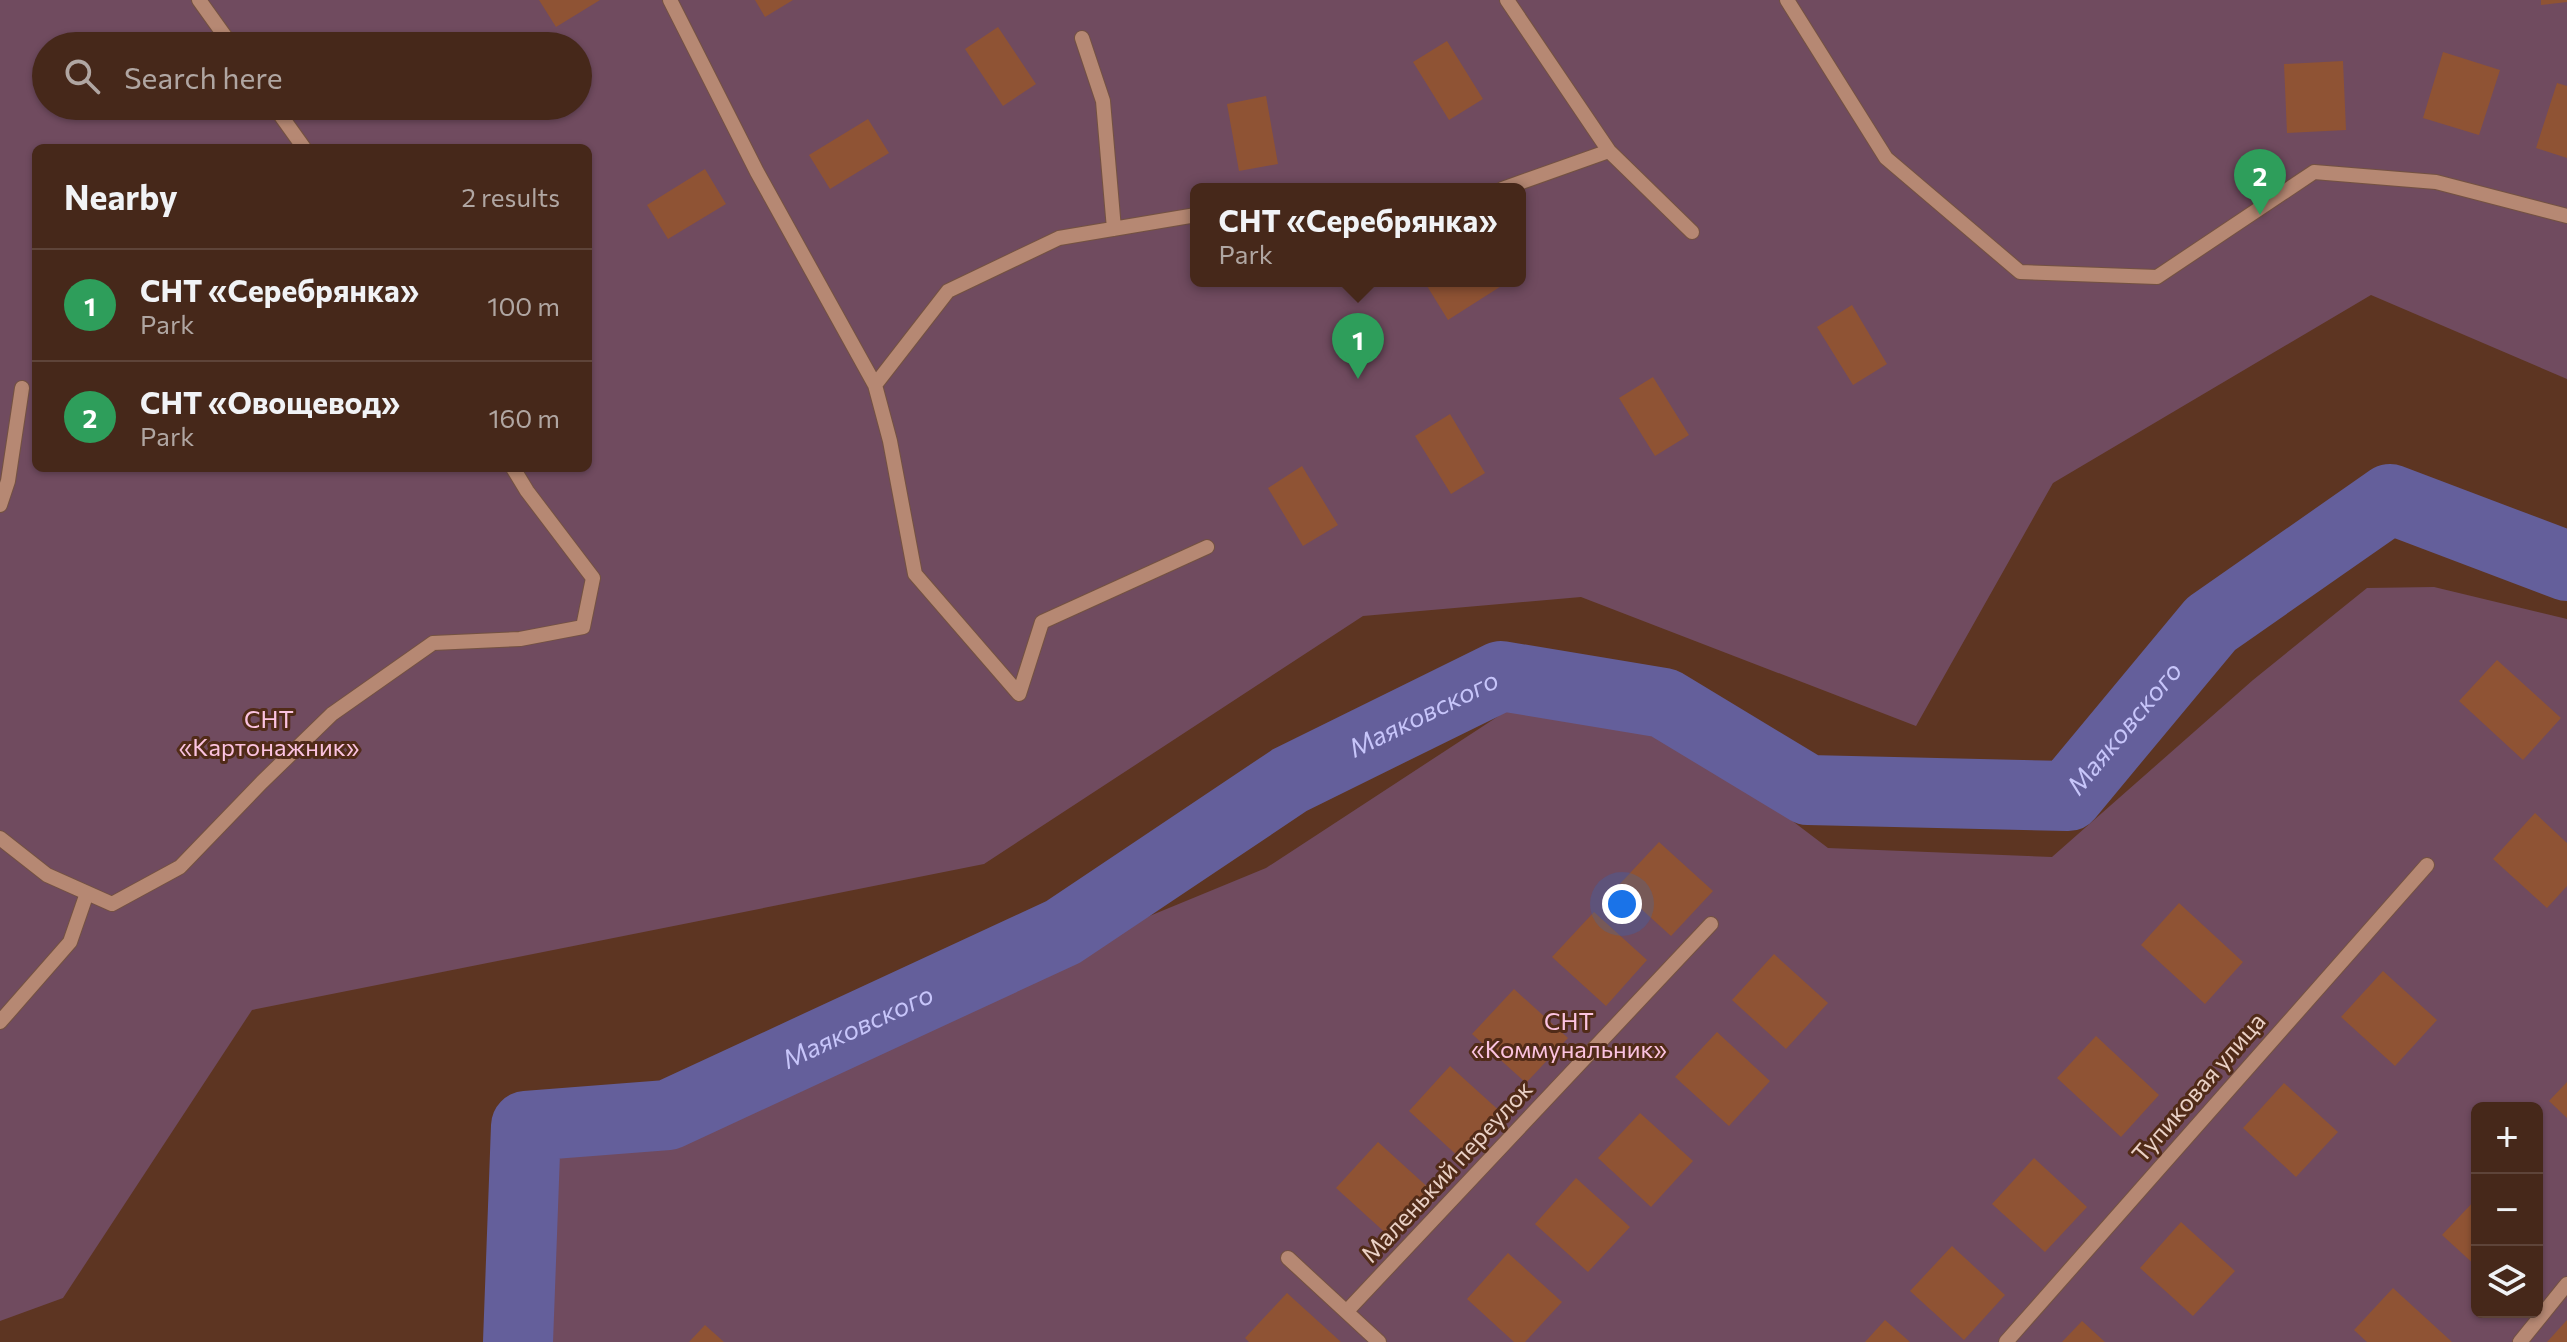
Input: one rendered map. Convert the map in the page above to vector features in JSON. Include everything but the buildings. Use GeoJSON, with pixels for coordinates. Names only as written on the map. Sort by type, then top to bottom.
{"type":"FeatureCollection","features":[{"type":"Feature","properties":{"kind":"street"},"geometry":{"type":"LineString","coordinates":[[199,0],[222,32]]}},
{"type":"Feature","properties":{"kind":"street"},"geometry":{"type":"LineString","coordinates":[[670,0],[757,172],[875,385],[890,441],[915,574],[1019,694],[1042,622],[1207,547]]}},
{"type":"Feature","properties":{"kind":"street"},"geometry":{"type":"LineString","coordinates":[[1507,0],[1609,151],[1692,232]]}},
{"type":"Feature","properties":{"kind":"street"},"geometry":{"type":"LineString","coordinates":[[1787,0],[1886,158],[2020,272],[2157,277],[2314,172],[2436,182],[2567,216]]}},
{"type":"Feature","properties":{"kind":"street"},"geometry":{"type":"LineString","coordinates":[[1082,38],[1103,101],[1114,229]]}},
{"type":"Feature","properties":{"kind":"street"},"geometry":{"type":"LineString","coordinates":[[284,120],[301,144]]}},
{"type":"Feature","properties":{"kind":"street"},"geometry":{"type":"LineString","coordinates":[[1519,183],[1609,151]]}},
{"type":"Feature","properties":{"kind":"street"},"geometry":{"type":"LineString","coordinates":[[875,385],[948,291],[1059,238],[1190,216]]}},
{"type":"Feature","properties":{"kind":"street"},"geometry":{"type":"LineString","coordinates":[[0,505],[8,481],[22,388]]}},
{"type":"Feature","properties":{"kind":"street"},"geometry":{"type":"LineString","coordinates":[[0,838],[47,875],[112,904],[180,867],[332,714],[433,643],[520,639],[583,627],[593,578],[515,472]]}},
{"type":"Feature","properties":{"kind":"street","name":"Тупиковая улица"},"geometry":{"type":"LineString","coordinates":[[2006,1342],[2427,865]]}},
{"type":"Feature","properties":{"kind":"street"},"geometry":{"type":"LineString","coordinates":[[0,1022],[70,942],[87,893]]}},
{"type":"Feature","properties":{"kind":"street","name":"Маленький переулок"},"geometry":{"type":"LineString","coordinates":[[1347,1311],[1711,924]]}},
{"type":"Feature","properties":{"kind":"street"},"geometry":{"type":"LineString","coordinates":[[1288,1258],[1379,1342]]}},
{"type":"Feature","properties":{"kind":"street"},"geometry":{"type":"LineString","coordinates":[[2520,1342],[2567,1284]]}},
{"type":"Feature","properties":{"kind":"green space","name":"СНТ «Картонажник»"},"geometry":{"type":"Polygon","coordinates":[[[0,0],[2567,0],[2567,379],[2371,295],[2053,483],[1916,726],[1581,597],[1363,616],[984,864],[252,1010],[63,1298],[0,1321],[0,0]]]}},
{"type":"Feature","properties":{"kind":"green space","name":"СНТ «Коммунальник»"},"geometry":{"type":"Polygon","coordinates":[[[2434,587],[2567,619],[2567,1342],[504,1342],[526,1126],[678,1110],[1266,868],[1517,704],[1691,744],[1828,848],[2052,857],[2253,680],[2367,588],[2434,587]]]}},
{"type":"Feature","properties":{"kind":"waterway","name":"Маяковского"},"geometry":{"type":"LineString","coordinates":[[518,1342],[526,1126],[668,1115],[1063,932],[1290,780],[1501,676],[1664,703],[1808,790],[2068,796],[2211,624],[2390,499],[2567,566]]}},
{"type":"Feature","properties":{"kind":"place","name":"СНТ «Овощевод»"},"geometry":{"type":"Point","coordinates":[2260,215]}},
{"type":"Feature","properties":{"kind":"place","name":"СНТ «Серебрянка»"},"geometry":{"type":"Point","coordinates":[1358,379]}}]}
